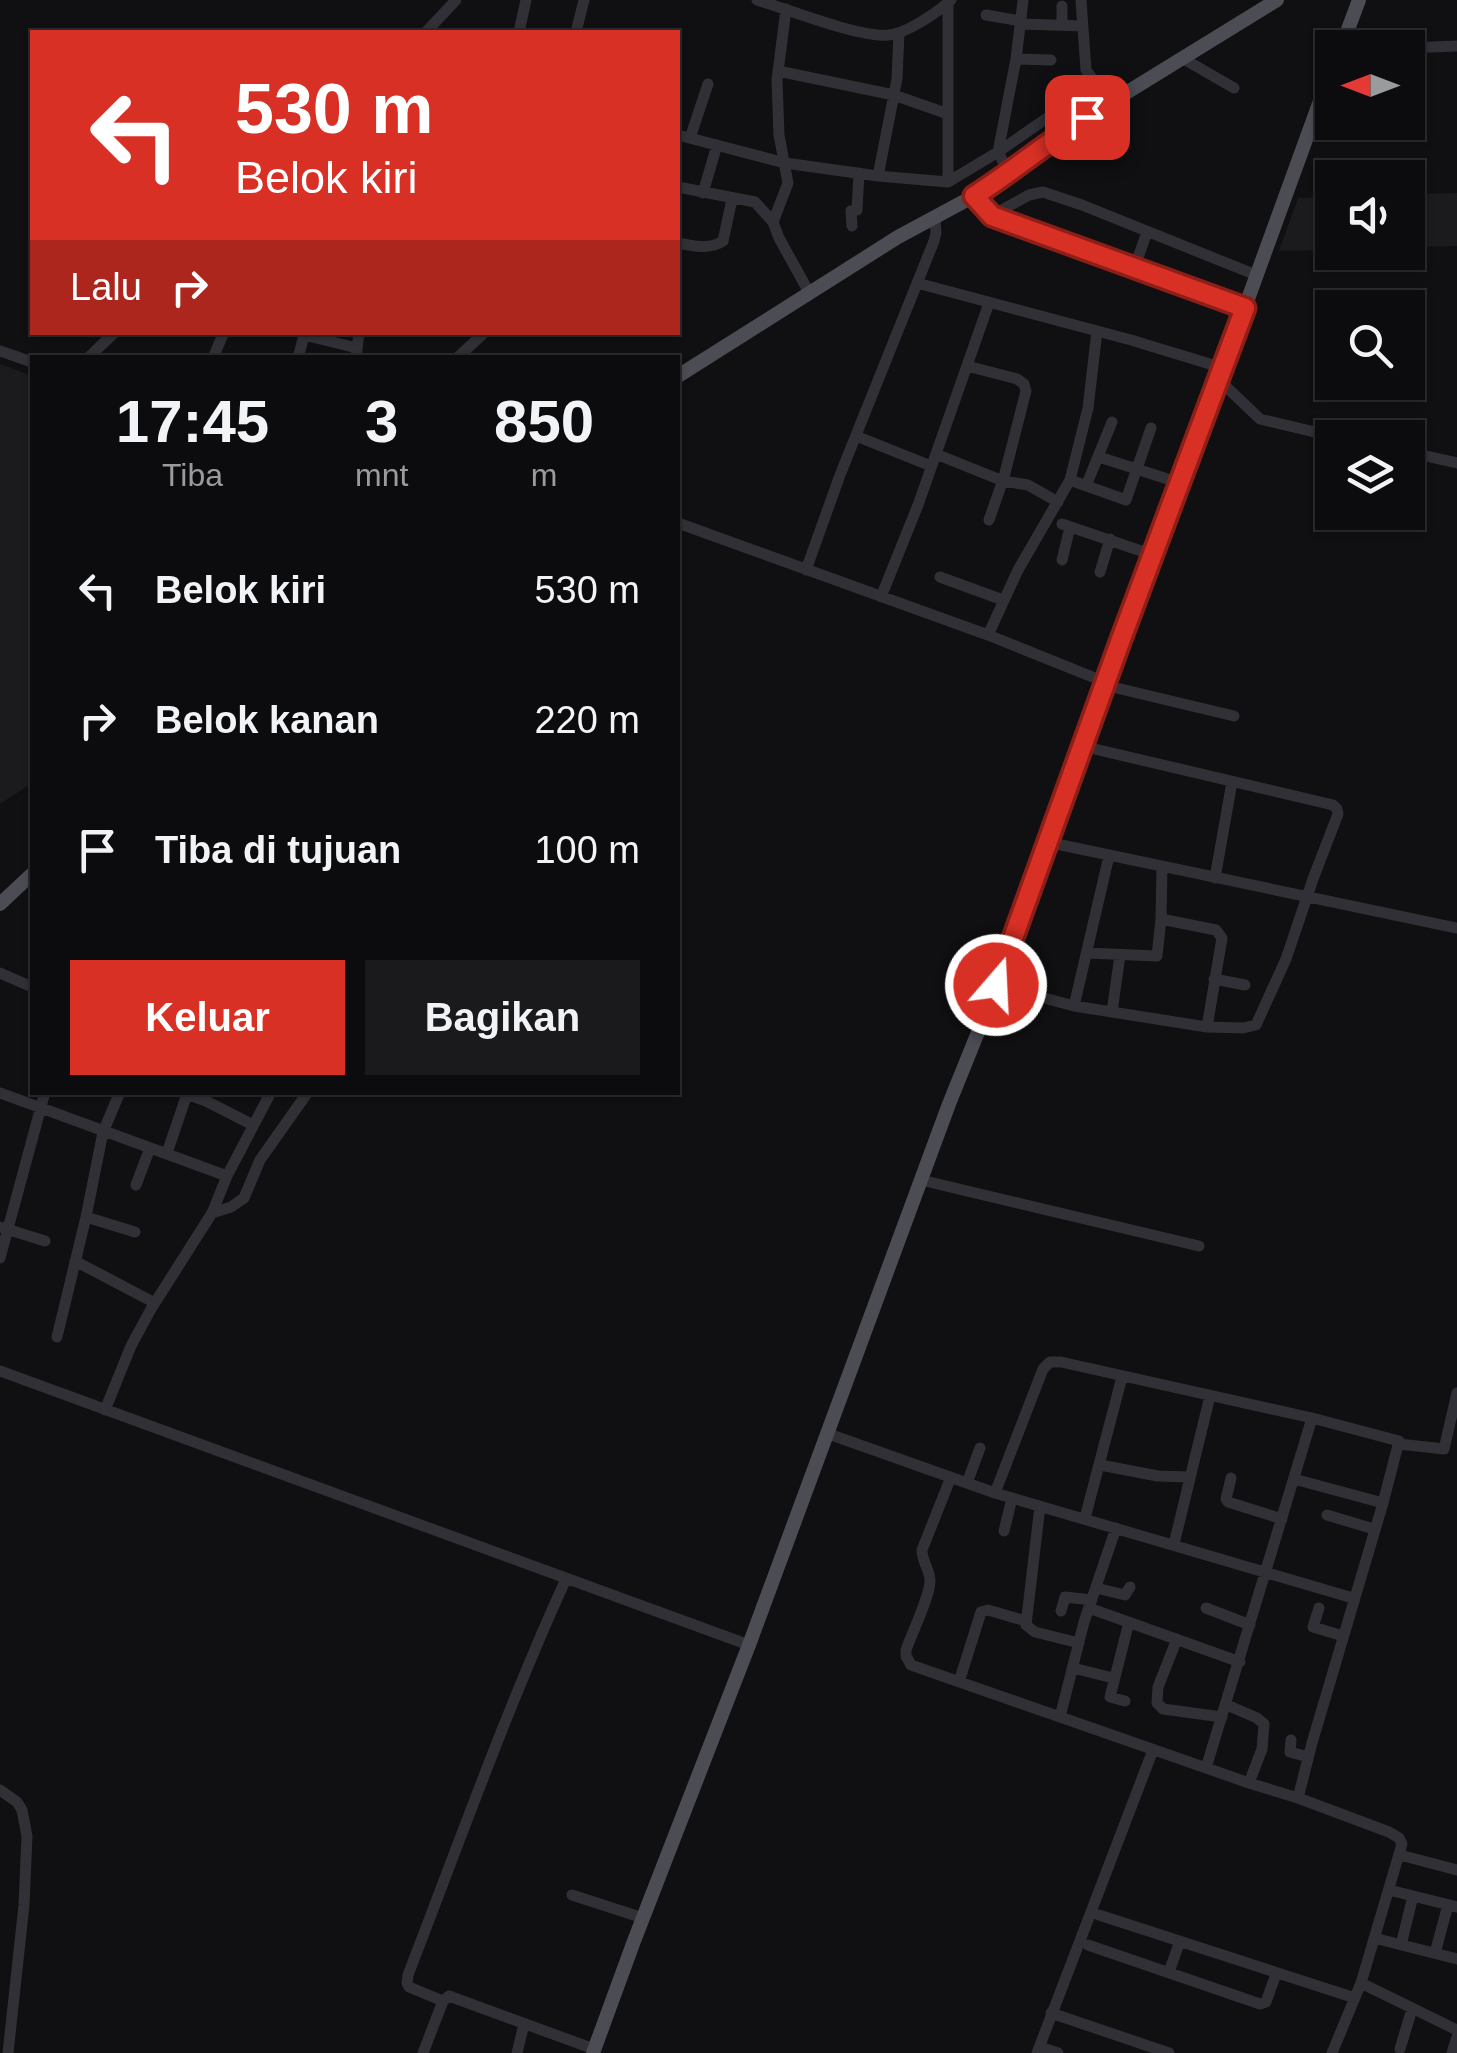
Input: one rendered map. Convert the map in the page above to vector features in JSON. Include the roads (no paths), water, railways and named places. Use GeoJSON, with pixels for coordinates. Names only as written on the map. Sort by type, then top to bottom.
{"type":"FeatureCollection","features":[{"type":"Feature","properties":{"kind":"main road"},"geometry":{"type":"LineString","coordinates":[[680,375],[807,287],[974,196],[1003,161],[1049,142],[1108,101],[1277,0]]}},
{"type":"Feature","properties":{"kind":"main road"},"geometry":{"type":"LineString","coordinates":[[1347,30],[1359,0]]}},
{"type":"Feature","properties":{"kind":"main road"},"geometry":{"type":"LineString","coordinates":[[594,2051],[996,985],[1315,114]]}},
{"type":"Feature","properties":{"kind":"main road"},"geometry":{"type":"LineString","coordinates":[[0,904],[30,876]]}},
{"type":"Feature","properties":{"kind":"street"},"geometry":{"type":"LineString","coordinates":[[428,30],[456,0]]}},
{"type":"Feature","properties":{"kind":"street"},"geometry":{"type":"LineString","coordinates":[[519,30],[526,0]]}},
{"type":"Feature","properties":{"kind":"street"},"geometry":{"type":"LineString","coordinates":[[576,30],[584,0]]}},
{"type":"Feature","properties":{"kind":"street"},"geometry":{"type":"LineString","coordinates":[[757,0],[882,35],[899,32],[949,2]]}},
{"type":"Feature","properties":{"kind":"street"},"geometry":{"type":"LineString","coordinates":[[1081,0],[1086,67],[1108,101]]}},
{"type":"Feature","properties":{"kind":"street"},"geometry":{"type":"LineString","coordinates":[[1003,161],[1023,1]]}},
{"type":"Feature","properties":{"kind":"street"},"geometry":{"type":"LineString","coordinates":[[948,182],[949,2]]}},
{"type":"Feature","properties":{"kind":"street"},"geometry":{"type":"LineString","coordinates":[[1062,6],[1062,24]]}},
{"type":"Feature","properties":{"kind":"street"},"geometry":{"type":"LineString","coordinates":[[773,222],[788,184],[779,135],[778,72],[786,9]]}},
{"type":"Feature","properties":{"kind":"street"},"geometry":{"type":"LineString","coordinates":[[986,16],[1021,23],[1083,26]]}},
{"type":"Feature","properties":{"kind":"street"},"geometry":{"type":"LineString","coordinates":[[878,176],[898,70],[899,32]]}},
{"type":"Feature","properties":{"kind":"street"},"geometry":{"type":"LineString","coordinates":[[1425,47],[1456,46]]}},
{"type":"Feature","properties":{"kind":"street"},"geometry":{"type":"LineString","coordinates":[[1182,58],[1234,88]]}},
{"type":"Feature","properties":{"kind":"street"},"geometry":{"type":"LineString","coordinates":[[1016,59],[1051,60]]}},
{"type":"Feature","properties":{"kind":"street"},"geometry":{"type":"LineString","coordinates":[[778,72],[894,95],[948,114]]}},
{"type":"Feature","properties":{"kind":"street"},"geometry":{"type":"LineString","coordinates":[[708,84],[684,136],[784,163],[948,182],[1003,161],[1096,84]]}},
{"type":"Feature","properties":{"kind":"street"},"geometry":{"type":"LineString","coordinates":[[703,192],[717,145]]}},
{"type":"Feature","properties":{"kind":"street"},"geometry":{"type":"LineString","coordinates":[[852,226],[859,173]]}},
{"type":"Feature","properties":{"kind":"street"},"geometry":{"type":"LineString","coordinates":[[680,187],[758,204],[773,222],[807,287]]}},
{"type":"Feature","properties":{"kind":"street"},"geometry":{"type":"LineString","coordinates":[[992,216],[1029,194],[1041,192],[1256,275]]}},
{"type":"Feature","properties":{"kind":"street"},"geometry":{"type":"LineString","coordinates":[[974,196],[992,216],[1245,308]]}},
{"type":"Feature","properties":{"kind":"street"},"geometry":{"type":"LineString","coordinates":[[680,243],[701,247],[720,244],[732,199]]}},
{"type":"Feature","properties":{"kind":"street"},"geometry":{"type":"LineString","coordinates":[[806,570],[934,241],[934,219]]}},
{"type":"Feature","properties":{"kind":"street"},"geometry":{"type":"LineString","coordinates":[[1134,269],[1148,232]]}},
{"type":"Feature","properties":{"kind":"street"},"geometry":{"type":"LineString","coordinates":[[917,283],[1097,331],[1221,373],[1260,419],[1315,432]]}},
{"type":"Feature","properties":{"kind":"street"},"geometry":{"type":"LineString","coordinates":[[881,597],[989,303]]}},
{"type":"Feature","properties":{"kind":"street"},"geometry":{"type":"LineString","coordinates":[[988,635],[1003,600],[1070,480],[1088,408],[1097,331]]}},
{"type":"Feature","properties":{"kind":"street"},"geometry":{"type":"LineString","coordinates":[[91,355],[112,335]]}},
{"type":"Feature","properties":{"kind":"street"},"geometry":{"type":"LineString","coordinates":[[308,335],[357,353]]}},
{"type":"Feature","properties":{"kind":"street"},"geometry":{"type":"LineString","coordinates":[[459,355],[482,335]]}},
{"type":"Feature","properties":{"kind":"street"},"geometry":{"type":"LineString","coordinates":[[0,350],[30,361]]}},
{"type":"Feature","properties":{"kind":"street"},"geometry":{"type":"LineString","coordinates":[[967,366],[1017,379],[1025,386],[1026,399],[989,520]]}},
{"type":"Feature","properties":{"kind":"street"},"geometry":{"type":"LineString","coordinates":[[1086,486],[1112,422]]}},
{"type":"Feature","properties":{"kind":"street"},"geometry":{"type":"LineString","coordinates":[[1070,480],[1126,500],[1151,428]]}},
{"type":"Feature","properties":{"kind":"street"},"geometry":{"type":"LineString","coordinates":[[856,436],[1003,481],[1028,485],[1058,502]]}},
{"type":"Feature","properties":{"kind":"street"},"geometry":{"type":"LineString","coordinates":[[1425,455],[1457,462]]}},
{"type":"Feature","properties":{"kind":"street"},"geometry":{"type":"LineString","coordinates":[[1098,457],[1180,483]]}},
{"type":"Feature","properties":{"kind":"street"},"geometry":{"type":"LineString","coordinates":[[680,524],[988,635],[1105,684],[1234,716]]}},
{"type":"Feature","properties":{"kind":"street"},"geometry":{"type":"LineString","coordinates":[[1062,560],[1066,525],[1153,555]]}},
{"type":"Feature","properties":{"kind":"street"},"geometry":{"type":"LineString","coordinates":[[1100,572],[1110,539]]}},
{"type":"Feature","properties":{"kind":"street"},"geometry":{"type":"LineString","coordinates":[[940,576],[1003,600]]}},
{"type":"Feature","properties":{"kind":"street"},"geometry":{"type":"LineString","coordinates":[[996,985],[1074,1006],[1208,1027],[1256,1025],[1286,958],[1338,814],[1336,806],[1082,746]]}},
{"type":"Feature","properties":{"kind":"street"},"geometry":{"type":"LineString","coordinates":[[1215,878],[1232,782]]}},
{"type":"Feature","properties":{"kind":"street"},"geometry":{"type":"LineString","coordinates":[[1047,842],[1457,928]]}},
{"type":"Feature","properties":{"kind":"street"},"geometry":{"type":"LineString","coordinates":[[1074,1006],[1109,856]]}},
{"type":"Feature","properties":{"kind":"street"},"geometry":{"type":"LineString","coordinates":[[1087,952],[1157,956],[1162,867]]}},
{"type":"Feature","properties":{"kind":"street"},"geometry":{"type":"LineString","coordinates":[[1161,919],[1219,931],[1222,938],[1208,1027]]}},
{"type":"Feature","properties":{"kind":"street"},"geometry":{"type":"LineString","coordinates":[[1112,1012],[1120,955]]}},
{"type":"Feature","properties":{"kind":"street"},"geometry":{"type":"LineString","coordinates":[[0,973],[30,986]]}},
{"type":"Feature","properties":{"kind":"street"},"geometry":{"type":"LineString","coordinates":[[1214,979],[1245,985]]}},
{"type":"Feature","properties":{"kind":"street"},"geometry":{"type":"LineString","coordinates":[[0,1093],[227,1176]]}},
{"type":"Feature","properties":{"kind":"street"},"geometry":{"type":"LineString","coordinates":[[0,1258],[5,1228],[44,1095]]}},
{"type":"Feature","properties":{"kind":"street"},"geometry":{"type":"LineString","coordinates":[[57,1337],[104,1132],[119,1095]]}},
{"type":"Feature","properties":{"kind":"street"},"geometry":{"type":"LineString","coordinates":[[167,1153],[183,1095]]}},
{"type":"Feature","properties":{"kind":"street"},"geometry":{"type":"LineString","coordinates":[[188,1095],[252,1124]]}},
{"type":"Feature","properties":{"kind":"street"},"geometry":{"type":"LineString","coordinates":[[105,1410],[131,1346],[212,1213],[269,1095]]}},
{"type":"Feature","properties":{"kind":"street"},"geometry":{"type":"LineString","coordinates":[[212,1213],[232,1207],[244,1198],[260,1160],[306,1095]]}},
{"type":"Feature","properties":{"kind":"street"},"geometry":{"type":"LineString","coordinates":[[136,1185],[150,1148]]}},
{"type":"Feature","properties":{"kind":"street"},"geometry":{"type":"LineString","coordinates":[[921,1180],[1199,1246]]}},
{"type":"Feature","properties":{"kind":"street"},"geometry":{"type":"LineString","coordinates":[[86,1217],[135,1232]]}},
{"type":"Feature","properties":{"kind":"street"},"geometry":{"type":"LineString","coordinates":[[5,1228],[45,1241]]}},
{"type":"Feature","properties":{"kind":"street"},"geometry":{"type":"LineString","coordinates":[[75,1260],[155,1302]]}},
{"type":"Feature","properties":{"kind":"street"},"geometry":{"type":"LineString","coordinates":[[995,1493],[1050,1362],[1312,1418],[1395,1439],[1399,1444],[1444,1449],[1457,1393]]}},
{"type":"Feature","properties":{"kind":"street"},"geometry":{"type":"LineString","coordinates":[[0,1372],[749,1645]]}},
{"type":"Feature","properties":{"kind":"street"},"geometry":{"type":"LineString","coordinates":[[1084,1518],[1122,1377]]}},
{"type":"Feature","properties":{"kind":"street"},"geometry":{"type":"LineString","coordinates":[[1174,1544],[1210,1396]]}},
{"type":"Feature","properties":{"kind":"street"},"geometry":{"type":"LineString","coordinates":[[1206,1768],[1312,1418]]}},
{"type":"Feature","properties":{"kind":"street"},"geometry":{"type":"LineString","coordinates":[[826,1433],[995,1493],[1353,1598]]}},
{"type":"Feature","properties":{"kind":"street"},"geometry":{"type":"LineString","coordinates":[[1298,1798],[1399,1444]]}},
{"type":"Feature","properties":{"kind":"street"},"geometry":{"type":"LineString","coordinates":[[967,1483],[980,1448]]}},
{"type":"Feature","properties":{"kind":"street"},"geometry":{"type":"LineString","coordinates":[[1100,1465],[1158,1476],[1189,1477]]}},
{"type":"Feature","properties":{"kind":"street"},"geometry":{"type":"LineString","coordinates":[[952,1478],[922,1550],[930,1586],[906,1656],[915,1668],[1298,1798],[1396,1836],[1402,1844],[1360,1984],[1332,2053]]}},
{"type":"Feature","properties":{"kind":"street"},"geometry":{"type":"LineString","coordinates":[[1231,1478],[1228,1502],[1282,1518]]}},
{"type":"Feature","properties":{"kind":"street"},"geometry":{"type":"LineString","coordinates":[[1294,1479],[1383,1503]]}},
{"type":"Feature","properties":{"kind":"street"},"geometry":{"type":"LineString","coordinates":[[1004,1532],[1012,1498]]}},
{"type":"Feature","properties":{"kind":"street"},"geometry":{"type":"LineString","coordinates":[[1040,1506],[1028,1628],[1079,1642]]}},
{"type":"Feature","properties":{"kind":"street"},"geometry":{"type":"LineString","coordinates":[[1327,1514],[1374,1528]]}},
{"type":"Feature","properties":{"kind":"street"},"geometry":{"type":"LineString","coordinates":[[1060,1717],[1079,1642],[1116,1528]]}},
{"type":"Feature","properties":{"kind":"street"},"geometry":{"type":"LineString","coordinates":[[443,2001],[409,1987],[408,1975],[540,1635],[566,1579]]}},
{"type":"Feature","properties":{"kind":"street"},"geometry":{"type":"LineString","coordinates":[[1060,1610],[1065,1597],[1125,1595],[1130,1587]]}},
{"type":"Feature","properties":{"kind":"street"},"geometry":{"type":"LineString","coordinates":[[1093,1599],[1129,1622],[1240,1662]]}},
{"type":"Feature","properties":{"kind":"street"},"geometry":{"type":"LineString","coordinates":[[1206,1608],[1250,1625]]}},
{"type":"Feature","properties":{"kind":"street"},"geometry":{"type":"LineString","coordinates":[[1318,1608],[1312,1626],[1343,1636]]}},
{"type":"Feature","properties":{"kind":"street"},"geometry":{"type":"LineString","coordinates":[[959,1682],[982,1612],[988,1610],[1026,1621]]}},
{"type":"Feature","properties":{"kind":"street"},"geometry":{"type":"LineString","coordinates":[[1124,1701],[1110,1697],[1129,1622]]}},
{"type":"Feature","properties":{"kind":"street"},"geometry":{"type":"LineString","coordinates":[[1177,1639],[1158,1687],[1157,1703],[1163,1710],[1225,1712],[1258,1718],[1264,1724],[1262,1749],[1249,1783]]}},
{"type":"Feature","properties":{"kind":"street"},"geometry":{"type":"LineString","coordinates":[[1073,1668],[1113,1678]]}},
{"type":"Feature","properties":{"kind":"street"},"geometry":{"type":"LineString","coordinates":[[1291,1740],[1290,1752],[1308,1757]]}},
{"type":"Feature","properties":{"kind":"street"},"geometry":{"type":"LineString","coordinates":[[1058,2053],[1038,2050],[1153,1750]]}},
{"type":"Feature","properties":{"kind":"street"},"geometry":{"type":"LineString","coordinates":[[0,1790],[22,1810],[27,1836],[8,2053]]}},
{"type":"Feature","properties":{"kind":"street"},"geometry":{"type":"LineString","coordinates":[[1400,1855],[1457,1870]]}},
{"type":"Feature","properties":{"kind":"street"},"geometry":{"type":"LineString","coordinates":[[1389,1890],[1453,1906],[1436,1953]]}},
{"type":"Feature","properties":{"kind":"street"},"geometry":{"type":"LineString","coordinates":[[572,1895],[643,1918]]}},
{"type":"Feature","properties":{"kind":"street"},"geometry":{"type":"LineString","coordinates":[[1401,1945],[1413,1896]]}},
{"type":"Feature","properties":{"kind":"street"},"geometry":{"type":"LineString","coordinates":[[1100,1915],[1355,1998]]}},
{"type":"Feature","properties":{"kind":"street"},"geometry":{"type":"LineString","coordinates":[[1374,1938],[1457,1959]]}},
{"type":"Feature","properties":{"kind":"street"},"geometry":{"type":"LineString","coordinates":[[1168,1972],[1180,1941]]}},
{"type":"Feature","properties":{"kind":"street"},"geometry":{"type":"LineString","coordinates":[[1088,1945],[1262,2005],[1276,1974]]}},
{"type":"Feature","properties":{"kind":"street"},"geometry":{"type":"LineString","coordinates":[[1360,1984],[1457,2033],[1452,2053]]}},
{"type":"Feature","properties":{"kind":"street"},"geometry":{"type":"LineString","coordinates":[[423,2053],[446,1997],[594,2051]]}},
{"type":"Feature","properties":{"kind":"street"},"geometry":{"type":"LineString","coordinates":[[1400,2049],[1412,2009]]}},
{"type":"Feature","properties":{"kind":"street"},"geometry":{"type":"LineString","coordinates":[[1051,2013],[1169,2053]]}},
{"type":"Feature","properties":{"kind":"street"},"geometry":{"type":"LineString","coordinates":[[517,2053],[524,2024]]}}]}
